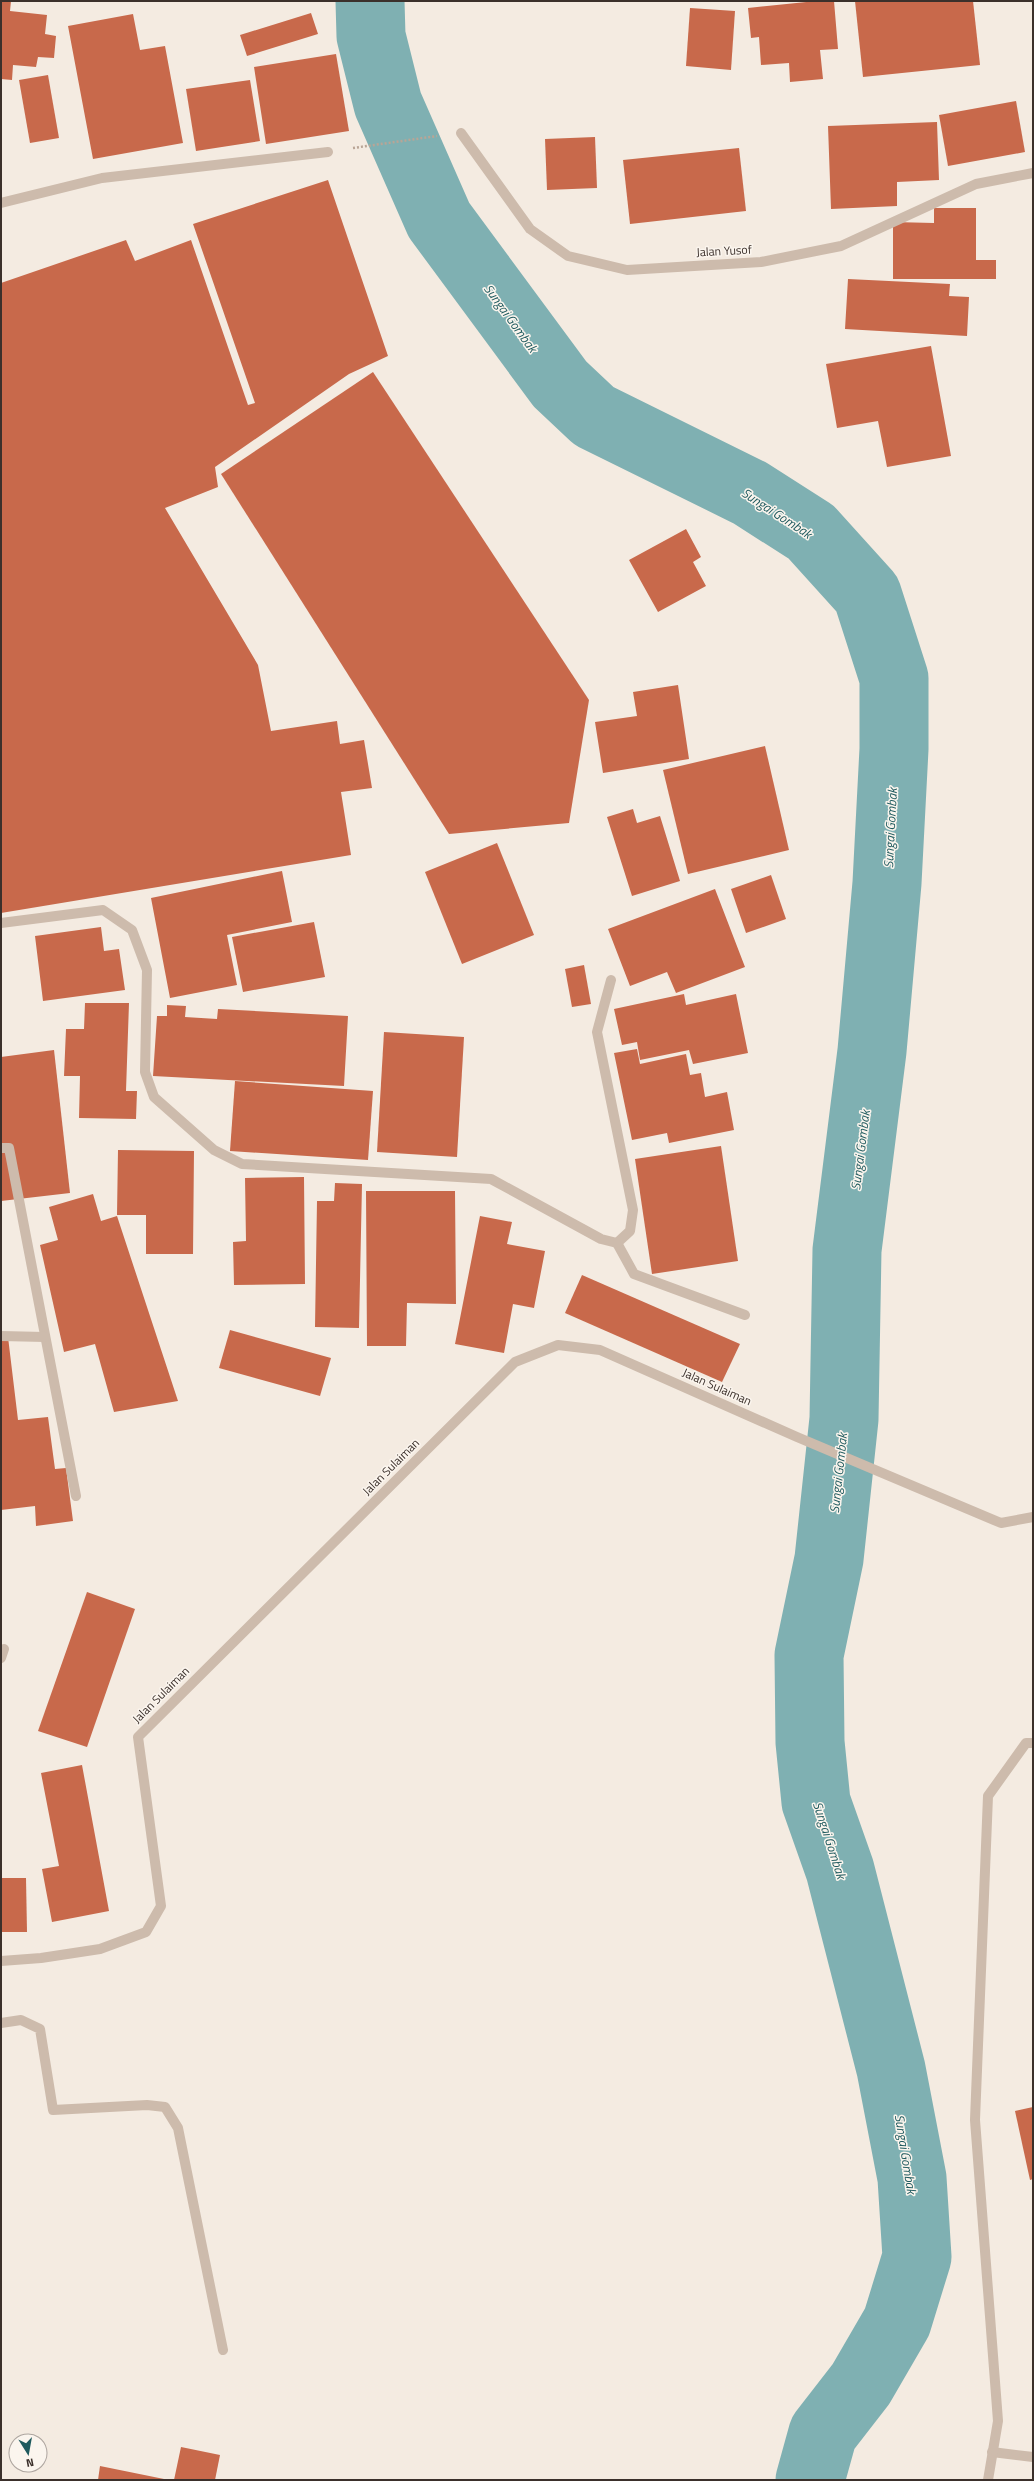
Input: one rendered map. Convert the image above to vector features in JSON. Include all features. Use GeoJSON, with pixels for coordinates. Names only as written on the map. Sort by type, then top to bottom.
{"type":"FeatureCollection","features":[{"type":"Feature","properties":{"kind":"street","name":"Jalan Yusof"},"geometry":{"type":"LineString","coordinates":[[461,133],[530,229],[568,256],[627,270],[761,262],[841,246],[976,184],[1033,173]]}},
{"type":"Feature","properties":{"kind":"street"},"geometry":{"type":"LineString","coordinates":[[1,203],[102,178],[328,152]]}},
{"type":"Feature","properties":{"kind":"street"},"geometry":{"type":"LineString","coordinates":[[1,923],[103,910],[132,930],[147,970],[145,1072],[154,1097],[214,1150],[242,1164],[491,1179],[600,1239],[617,1243],[634,1274],[745,1315]]}},
{"type":"Feature","properties":{"kind":"street"},"geometry":{"type":"LineString","coordinates":[[611,980],[598,1032],[633,1210],[630,1231],[617,1243]]}},
{"type":"Feature","properties":{"kind":"street"},"geometry":{"type":"LineString","coordinates":[[1,1148],[9,1148],[76,1496]]}},
{"type":"Feature","properties":{"kind":"street"},"geometry":{"type":"LineString","coordinates":[[1,1336],[45,1337]]}},
{"type":"Feature","properties":{"kind":"street","name":"Jalan Sulaiman"},"geometry":{"type":"LineString","coordinates":[[1,1961],[41,1958],[100,1949],[146,1932],[160,1906],[138,1737],[515,1362],[558,1345],[600,1350],[797,1437],[1001,1523],[1033,1517]]}},
{"type":"Feature","properties":{"kind":"street"},"geometry":{"type":"LineString","coordinates":[[988,2480],[998,2421],[976,2120],[988,1796],[1026,1743],[1033,1743]]}},
{"type":"Feature","properties":{"kind":"street"},"geometry":{"type":"LineString","coordinates":[[1,2023],[22,2020],[40,2029],[53,2110],[147,2104],[165,2108],[178,2128],[223,2350]]}},
{"type":"Feature","properties":{"kind":"street"},"geometry":{"type":"LineString","coordinates":[[992,2452],[1033,2457]]}},
{"type":"Feature","properties":{"kind":"path"},"geometry":{"type":"LineString","coordinates":[[328,152],[461,133]]}},
{"type":"Feature","properties":{"kind":"building"},"geometry":{"type":"Polygon","coordinates":[[[1,1],[11,1],[10,11],[47,15],[45,34],[56,36],[54,58],[38,57],[36,67],[13,65],[12,80],[1,79],[1,1]]]}},
{"type":"Feature","properties":{"kind":"building"},"geometry":{"type":"Polygon","coordinates":[[[816,1],[834,1],[838,49],[820,50],[823,79],[790,82],[789,63],[761,65],[759,37],[751,38],[748,8],[816,1]]]}},
{"type":"Feature","properties":{"kind":"building"},"geometry":{"type":"Polygon","coordinates":[[[855,1],[973,1],[980,65],[863,77],[855,1]]]}},
{"type":"Feature","properties":{"kind":"building"},"geometry":{"type":"Polygon","coordinates":[[[690,8],[735,11],[731,70],[686,66],[690,8]]]}},
{"type":"Feature","properties":{"kind":"building"},"geometry":{"type":"Polygon","coordinates":[[[311,13],[318,34],[247,56],[240,35],[311,13]]]}},
{"type":"Feature","properties":{"kind":"building"},"geometry":{"type":"Polygon","coordinates":[[[133,14],[140,50],[165,46],[183,143],[93,159],[68,26],[133,14]]]}},
{"type":"Feature","properties":{"kind":"building"},"geometry":{"type":"Polygon","coordinates":[[[336,54],[349,131],[266,144],[254,67],[336,54]]]}},
{"type":"Feature","properties":{"kind":"building"},"geometry":{"type":"Polygon","coordinates":[[[48,75],[59,138],[30,143],[19,80],[48,75]]]}},
{"type":"Feature","properties":{"kind":"building"},"geometry":{"type":"Polygon","coordinates":[[[250,80],[260,141],[196,151],[186,89],[250,80]]]}},
{"type":"Feature","properties":{"kind":"building"},"geometry":{"type":"Polygon","coordinates":[[[1016,101],[1025,152],[948,166],[939,115],[1016,101]]]}},
{"type":"Feature","properties":{"kind":"building"},"geometry":{"type":"Polygon","coordinates":[[[937,122],[939,180],[897,182],[897,206],[831,209],[828,126],[937,122]]]}},
{"type":"Feature","properties":{"kind":"building"},"geometry":{"type":"Polygon","coordinates":[[[595,137],[597,188],[547,190],[545,139],[595,137]]]}},
{"type":"Feature","properties":{"kind":"building"},"geometry":{"type":"Polygon","coordinates":[[[739,148],[746,211],[630,224],[623,160],[739,148]]]}},
{"type":"Feature","properties":{"kind":"building"},"geometry":{"type":"Polygon","coordinates":[[[328,180],[388,356],[349,374],[215,467],[218,487],[165,508],[258,665],[271,731],[337,721],[340,744],[364,740],[372,788],[341,792],[351,855],[1,913],[1,283],[126,240],[135,261],[191,240],[248,405],[255,403],[193,224],[328,180]]]}},
{"type":"Feature","properties":{"kind":"building"},"geometry":{"type":"Polygon","coordinates":[[[934,208],[976,208],[976,260],[996,260],[996,279],[893,279],[893,222],[934,223],[934,208]]]}},
{"type":"Feature","properties":{"kind":"building"},"geometry":{"type":"Polygon","coordinates":[[[848,279],[950,284],[949,296],[969,297],[967,336],[845,329],[848,279]]]}},
{"type":"Feature","properties":{"kind":"building"},"geometry":{"type":"Polygon","coordinates":[[[931,346],[951,456],[887,467],[878,421],[837,428],[826,364],[931,346]]]}},
{"type":"Feature","properties":{"kind":"building"},"geometry":{"type":"Polygon","coordinates":[[[373,372],[589,700],[569,823],[449,834],[221,474],[373,372]]]}},
{"type":"Feature","properties":{"kind":"building"},"geometry":{"type":"Polygon","coordinates":[[[686,529],[701,557],[693,562],[706,586],[658,612],[629,560],[686,529]]]}},
{"type":"Feature","properties":{"kind":"building"},"geometry":{"type":"Polygon","coordinates":[[[678,685],[689,759],[603,773],[595,722],[637,716],[633,692],[678,685]]]}},
{"type":"Feature","properties":{"kind":"building"},"geometry":{"type":"Polygon","coordinates":[[[765,746],[789,850],[688,874],[663,770],[765,746]]]}},
{"type":"Feature","properties":{"kind":"building"},"geometry":{"type":"Polygon","coordinates":[[[633,809],[637,823],[660,816],[680,881],[632,896],[607,817],[633,809]]]}},
{"type":"Feature","properties":{"kind":"building"},"geometry":{"type":"Polygon","coordinates":[[[497,843],[534,935],[462,964],[425,872],[497,843]]]}},
{"type":"Feature","properties":{"kind":"building"},"geometry":{"type":"Polygon","coordinates":[[[282,871],[292,922],[227,935],[237,985],[170,998],[151,898],[282,871]]]}},
{"type":"Feature","properties":{"kind":"building"},"geometry":{"type":"Polygon","coordinates":[[[771,875],[786,919],[746,933],[731,889],[771,875]]]}},
{"type":"Feature","properties":{"kind":"building"},"geometry":{"type":"Polygon","coordinates":[[[715,889],[745,967],[676,993],[667,972],[630,986],[608,929],[715,889]]]}},
{"type":"Feature","properties":{"kind":"building"},"geometry":{"type":"Polygon","coordinates":[[[314,922],[325,977],[243,992],[232,937],[314,922]]]}},
{"type":"Feature","properties":{"kind":"building"},"geometry":{"type":"Polygon","coordinates":[[[101,927],[104,951],[119,949],[125,990],[43,1001],[35,936],[101,927]]]}},
{"type":"Feature","properties":{"kind":"building"},"geometry":{"type":"Polygon","coordinates":[[[584,965],[591,1004],[572,1007],[565,969],[584,965]]]}},
{"type":"Feature","properties":{"kind":"building"},"geometry":{"type":"Polygon","coordinates":[[[684,994],[686,1005],[736,994],[748,1053],[693,1064],[689,1050],[640,1060],[637,1042],[622,1045],[614,1009],[684,994]]]}},
{"type":"Feature","properties":{"kind":"building"},"geometry":{"type":"Polygon","coordinates":[[[85,1003],[129,1003],[126,1091],[137,1091],[136,1119],[79,1118],[80,1076],[64,1076],[66,1029],[84,1029],[85,1003]]]}},
{"type":"Feature","properties":{"kind":"building"},"geometry":{"type":"Polygon","coordinates":[[[167,1005],[186,1006],[185,1017],[217,1019],[218,1009],[348,1016],[344,1086],[153,1076],[157,1016],[167,1016],[167,1005]]]}},
{"type":"Feature","properties":{"kind":"building"},"geometry":{"type":"Polygon","coordinates":[[[384,1032],[464,1037],[457,1157],[377,1152],[384,1032]]]}},
{"type":"Feature","properties":{"kind":"building"},"geometry":{"type":"Polygon","coordinates":[[[637,1049],[640,1064],[686,1054],[690,1075],[701,1073],[705,1097],[727,1092],[734,1130],[669,1143],[667,1133],[632,1140],[614,1053],[637,1049]]]}},
{"type":"Feature","properties":{"kind":"building"},"geometry":{"type":"Polygon","coordinates":[[[54,1050],[70,1193],[1,1201],[1,1057],[54,1050]]]}},
{"type":"Feature","properties":{"kind":"building"},"geometry":{"type":"Polygon","coordinates":[[[235,1081],[373,1091],[368,1160],[230,1151],[235,1081]]]}},
{"type":"Feature","properties":{"kind":"building"},"geometry":{"type":"Polygon","coordinates":[[[721,1146],[738,1261],[652,1274],[635,1159],[721,1146]]]}},
{"type":"Feature","properties":{"kind":"building"},"geometry":{"type":"Polygon","coordinates":[[[118,1150],[194,1151],[193,1254],[146,1254],[146,1215],[117,1215],[118,1150]]]}},
{"type":"Feature","properties":{"kind":"building"},"geometry":{"type":"Polygon","coordinates":[[[304,1177],[305,1284],[234,1285],[233,1242],[246,1241],[245,1178],[304,1177]]]}},
{"type":"Feature","properties":{"kind":"building"},"geometry":{"type":"Polygon","coordinates":[[[335,1183],[362,1184],[359,1328],[315,1327],[317,1201],[334,1201],[335,1183]]]}},
{"type":"Feature","properties":{"kind":"building"},"geometry":{"type":"Polygon","coordinates":[[[366,1191],[455,1191],[456,1304],[407,1303],[406,1346],[367,1346],[366,1191]]]}},
{"type":"Feature","properties":{"kind":"building"},"geometry":{"type":"Polygon","coordinates":[[[93,1194],[101,1221],[117,1216],[178,1401],[114,1412],[95,1344],[64,1352],[40,1245],[58,1240],[49,1207],[93,1194]]]}},
{"type":"Feature","properties":{"kind":"building"},"geometry":{"type":"Polygon","coordinates":[[[480,1216],[512,1222],[507,1244],[545,1251],[534,1308],[513,1304],[504,1353],[455,1344],[480,1216]]]}},
{"type":"Feature","properties":{"kind":"building"},"geometry":{"type":"Polygon","coordinates":[[[582,1275],[740,1344],[722,1382],[565,1313],[582,1275]]]}},
{"type":"Feature","properties":{"kind":"building"},"geometry":{"type":"Polygon","coordinates":[[[230,1330],[331,1358],[320,1396],[219,1368],[230,1330]]]}},
{"type":"Feature","properties":{"kind":"building"},"geometry":{"type":"Polygon","coordinates":[[[8,1337],[18,1420],[48,1417],[55,1469],[66,1468],[73,1521],[36,1526],[35,1506],[1,1510],[1,1338],[8,1337]]]}},
{"type":"Feature","properties":{"kind":"building"},"geometry":{"type":"Polygon","coordinates":[[[87,1592],[135,1609],[87,1747],[38,1731],[87,1592]]]}},
{"type":"Feature","properties":{"kind":"building"},"geometry":{"type":"Polygon","coordinates":[[[82,1765],[109,1911],[52,1922],[42,1869],[59,1866],[41,1773],[82,1765]]]}},
{"type":"Feature","properties":{"kind":"building"},"geometry":{"type":"Polygon","coordinates":[[[1,1878],[26,1878],[27,1932],[1,1932],[1,1878]]]}},
{"type":"Feature","properties":{"kind":"building"},"geometry":{"type":"Polygon","coordinates":[[[1033,2107],[1033,2179],[1030,2180],[1015,2111],[1033,2107]]]}},
{"type":"Feature","properties":{"kind":"building"},"geometry":{"type":"Polygon","coordinates":[[[181,2447],[220,2455],[215,2480],[174,2480],[181,2447]]]}},
{"type":"Feature","properties":{"kind":"building"},"geometry":{"type":"Polygon","coordinates":[[[100,2466],[164,2479],[98,2480],[100,2466]]]}},
{"type":"Feature","properties":{"kind":"waterway","name":"Sungai Gombak"},"geometry":{"type":"LineString","coordinates":[[370,1],[371,36],[388,104],[439,220],[560,384],[594,416],[750,493],[811,532],[867,594],[894,678],[894,749],[887,883],[872,1051],[847,1250],[844,1419],[829,1559],[809,1655],[810,1742],[816,1802],[840,1870],[891,2069],[912,2178],[917,2257],[897,2322],[861,2384],[823,2433],[810,2480]]}}]}
